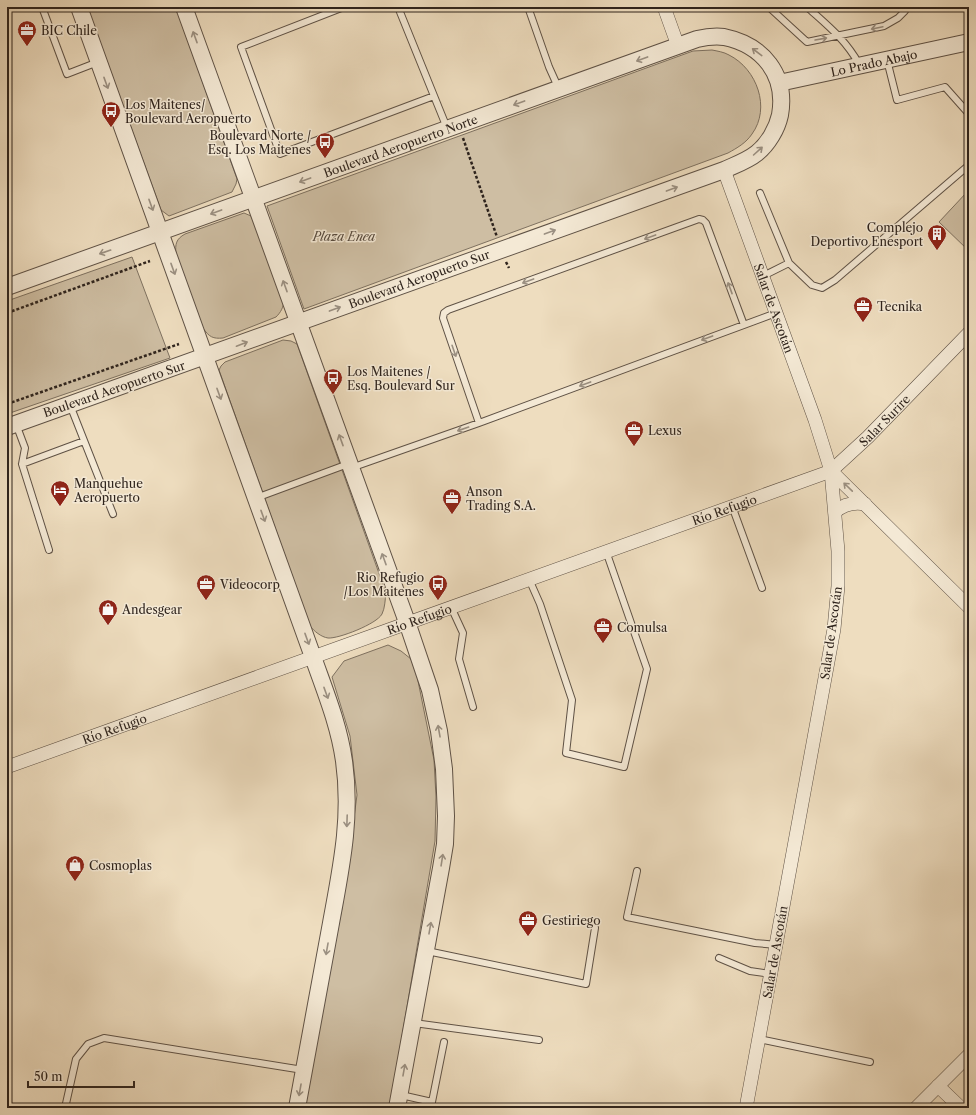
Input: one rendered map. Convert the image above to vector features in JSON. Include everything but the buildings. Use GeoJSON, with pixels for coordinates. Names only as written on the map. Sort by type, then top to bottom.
{"type":"FeatureCollection","features":[{"type":"Feature","properties":{"kind":"street"},"geometry":{"type":"LineString","coordinates":[[79,7],[313,656],[337,725],[342,745],[346,784],[347,819],[344,850],[297,1108]]}},
{"type":"Feature","properties":{"kind":"street"},"geometry":{"type":"LineString","coordinates":[[184,7],[407,622],[430,690],[439,731],[446,798],[445,844],[398,1101]]}},
{"type":"Feature","properties":{"kind":"street"},"geometry":{"type":"LineString","coordinates":[[664,7],[678,46]]}},
{"type":"Feature","properties":{"kind":"street","name":"Boulevard Aeropuerto Norte"},"geometry":{"type":"LineString","coordinates":[[7,287],[697,39],[711,36],[723,37],[741,42],[765,59],[776,74],[779,84]]}},
{"type":"Feature","properties":{"kind":"street","name":"Lo Prado Abajo"},"geometry":{"type":"LineString","coordinates":[[779,84],[969,42]]}},
{"type":"Feature","properties":{"kind":"street","name":"Boulevard Aeropuerto Sur"},"geometry":{"type":"LineString","coordinates":[[11,426],[744,162],[757,153],[767,142],[779,119],[781,97],[779,84]]}},
{"type":"Feature","properties":{"kind":"street","name":"Salar de Ascotán"},"geometry":{"type":"LineString","coordinates":[[724,170],[817,426],[831,471],[838,551],[836,609],[772,974],[746,1108]]}},
{"type":"Feature","properties":{"kind":"street","name":"Salar Surire"},"geometry":{"type":"LineString","coordinates":[[831,471],[868,437],[969,333]]}},
{"type":"Feature","properties":{"kind":"street"},"geometry":{"type":"LineString","coordinates":[[831,471],[969,607]]}},
{"type":"Feature","properties":{"kind":"street","name":"Río Refugio"},"geometry":{"type":"LineString","coordinates":[[7,767],[407,622],[831,471]]}},
{"type":"Feature","properties":{"kind":"street"},"geometry":{"type":"LineString","coordinates":[[835,512],[847,504],[866,504]]}},
{"type":"Feature","properties":{"kind":"street"},"geometry":{"type":"LineString","coordinates":[[916,1108],[969,1055]]}},
{"type":"Feature","properties":{"kind":"street"},"geometry":{"type":"LineString","coordinates":[[938,1086],[961,1108]]}},
{"type":"Feature","properties":{"kind":"lane"},"geometry":{"type":"LineString","coordinates":[[42,7],[67,74],[99,62]]}},
{"type":"Feature","properties":{"kind":"lane"},"geometry":{"type":"LineString","coordinates":[[344,7],[241,47],[280,154],[434,96]]}},
{"type":"Feature","properties":{"kind":"lane"},"geometry":{"type":"LineString","coordinates":[[398,7],[447,129]]}},
{"type":"Feature","properties":{"kind":"lane"},"geometry":{"type":"LineString","coordinates":[[528,7],[558,89]]}},
{"type":"Feature","properties":{"kind":"lane"},"geometry":{"type":"LineString","coordinates":[[774,7],[771,9],[807,42],[884,26],[898,18],[905,11],[904,7]]}},
{"type":"Feature","properties":{"kind":"lane"},"geometry":{"type":"LineString","coordinates":[[807,7],[840,36],[852,50],[860,66]]}},
{"type":"Feature","properties":{"kind":"lane"},"geometry":{"type":"LineString","coordinates":[[887,60],[897,100],[945,87],[969,114]]}},
{"type":"Feature","properties":{"kind":"lane"},"geometry":{"type":"LineString","coordinates":[[760,193],[789,264],[812,285],[822,288],[835,280],[969,165]]}},
{"type":"Feature","properties":{"kind":"lane"},"geometry":{"type":"LineString","coordinates":[[479,424],[443,318],[444,313],[448,310],[699,219],[706,223],[744,325]]}},
{"type":"Feature","properties":{"kind":"lane"},"geometry":{"type":"LineString","coordinates":[[763,276],[789,264]]}},
{"type":"Feature","properties":{"kind":"lane"},"geometry":{"type":"LineString","coordinates":[[256,498],[479,424],[776,313]]}},
{"type":"Feature","properties":{"kind":"lane"},"geometry":{"type":"LineString","coordinates":[[70,405],[113,514]]}},
{"type":"Feature","properties":{"kind":"lane"},"geometry":{"type":"LineString","coordinates":[[11,426],[25,448],[22,464],[49,550]]}},
{"type":"Feature","properties":{"kind":"lane"},"geometry":{"type":"LineString","coordinates":[[22,464],[84,442]]}},
{"type":"Feature","properties":{"kind":"lane"},"geometry":{"type":"LineString","coordinates":[[732,506],[762,588]]}},
{"type":"Feature","properties":{"kind":"lane"},"geometry":{"type":"LineString","coordinates":[[529,579],[540,604],[572,700],[566,753],[624,768],[647,669],[606,552]]}},
{"type":"Feature","properties":{"kind":"lane"},"geometry":{"type":"LineString","coordinates":[[451,607],[463,634],[459,659],[473,707]]}},
{"type":"Feature","properties":{"kind":"lane"},"geometry":{"type":"LineString","coordinates":[[637,871],[627,917],[755,943],[777,945]]}},
{"type":"Feature","properties":{"kind":"lane"},"geometry":{"type":"LineString","coordinates":[[426,950],[586,984],[595,928]]}},
{"type":"Feature","properties":{"kind":"lane"},"geometry":{"type":"LineString","coordinates":[[719,958],[750,971],[772,974]]}},
{"type":"Feature","properties":{"kind":"lane"},"geometry":{"type":"LineString","coordinates":[[412,1022],[539,1040]]}},
{"type":"Feature","properties":{"kind":"lane"},"geometry":{"type":"LineString","coordinates":[[65,1108],[76,1059],[88,1044],[104,1038],[303,1070]]}},
{"type":"Feature","properties":{"kind":"lane"},"geometry":{"type":"LineString","coordinates":[[759,1039],[870,1062]]}},
{"type":"Feature","properties":{"kind":"lane"},"geometry":{"type":"LineString","coordinates":[[398,1101],[432,1102],[444,1042]]}},
{"type":"Feature","properties":{"kind":"path"},"geometry":{"type":"LineString","coordinates":[[468,153],[509,268]]}},
{"type":"Feature","properties":{"kind":"path"},"geometry":{"type":"LineString","coordinates":[[7,313],[150,261]]}},
{"type":"Feature","properties":{"kind":"path"},"geometry":{"type":"LineString","coordinates":[[7,404],[179,344]]}},
{"type":"Feature","properties":{"kind":"green space"},"geometry":{"type":"Polygon","coordinates":[[[87,7],[176,7],[237,179],[232,192],[169,216],[161,210],[87,7]]]}},
{"type":"Feature","properties":{"kind":"green space","name":"Plaza Enea"},"geometry":{"type":"Polygon","coordinates":[[[712,50],[727,54],[739,61],[754,79],[758,90],[760,113],[758,124],[750,137],[738,147],[728,153],[304,309],[267,206],[693,51],[712,50]]]}},
{"type":"Feature","properties":{"kind":"green space"},"geometry":{"type":"Polygon","coordinates":[[[967,192],[969,193],[969,251],[939,222],[967,192]]]}},
{"type":"Feature","properties":{"kind":"green space"},"geometry":{"type":"Polygon","coordinates":[[[244,213],[251,216],[256,222],[284,301],[283,306],[276,317],[223,338],[214,338],[207,334],[203,328],[176,254],[176,245],[178,240],[185,234],[244,213]]]}},
{"type":"Feature","properties":{"kind":"green space"},"geometry":{"type":"Polygon","coordinates":[[[132,257],[170,358],[7,414],[7,301],[132,257]]]}},
{"type":"Feature","properties":{"kind":"green space"},"geometry":{"type":"Polygon","coordinates":[[[283,340],[291,341],[297,344],[386,593],[384,609],[379,618],[357,630],[333,638],[323,636],[310,626],[219,370],[225,362],[283,340]]]}},
{"type":"Feature","properties":{"kind":"green space"},"geometry":{"type":"Polygon","coordinates":[[[388,645],[401,651],[411,659],[417,676],[434,760],[436,797],[435,841],[398,1060],[389,1108],[303,1108],[342,908],[357,795],[350,736],[332,677],[344,661],[388,645]]]}},
{"type":"Feature","properties":{"kind":"place","name":"BIC Chile"},"geometry":{"type":"Point","coordinates":[27,47]}},
{"type":"Feature","properties":{"kind":"place","name":"Los Maitenes/ Boulevard Aeropuerto"},"geometry":{"type":"Point","coordinates":[111,128]}},
{"type":"Feature","properties":{"kind":"place","name":"Boulevard Norte / Esq. Los Maitenes"},"geometry":{"type":"Point","coordinates":[325,159]}},
{"type":"Feature","properties":{"kind":"place","name":"Complejo Deportivo Enesport"},"geometry":{"type":"Point","coordinates":[937,251]}},
{"type":"Feature","properties":{"kind":"place","name":"Tecnika"},"geometry":{"type":"Point","coordinates":[863,323]}},
{"type":"Feature","properties":{"kind":"place","name":"Los Maitenes / Esq. Boulevard Sur"},"geometry":{"type":"Point","coordinates":[333,395]}},
{"type":"Feature","properties":{"kind":"place","name":"Lexus"},"geometry":{"type":"Point","coordinates":[634,447]}},
{"type":"Feature","properties":{"kind":"place","name":"Manquehue Aeropuerto"},"geometry":{"type":"Point","coordinates":[60,507]}},
{"type":"Feature","properties":{"kind":"place","name":"Anson Trading S.A."},"geometry":{"type":"Point","coordinates":[452,515]}},
{"type":"Feature","properties":{"kind":"place","name":"Videocorp"},"geometry":{"type":"Point","coordinates":[206,601]}},
{"type":"Feature","properties":{"kind":"place","name":"Rio Refugio /Los Maitenes"},"geometry":{"type":"Point","coordinates":[438,601]}},
{"type":"Feature","properties":{"kind":"place","name":"Andesgear"},"geometry":{"type":"Point","coordinates":[108,626]}},
{"type":"Feature","properties":{"kind":"place","name":"Comulsa"},"geometry":{"type":"Point","coordinates":[603,644]}},
{"type":"Feature","properties":{"kind":"place","name":"Cosmoplas"},"geometry":{"type":"Point","coordinates":[75,882]}},
{"type":"Feature","properties":{"kind":"place","name":"Gestiriego"},"geometry":{"type":"Point","coordinates":[528,937]}}]}
